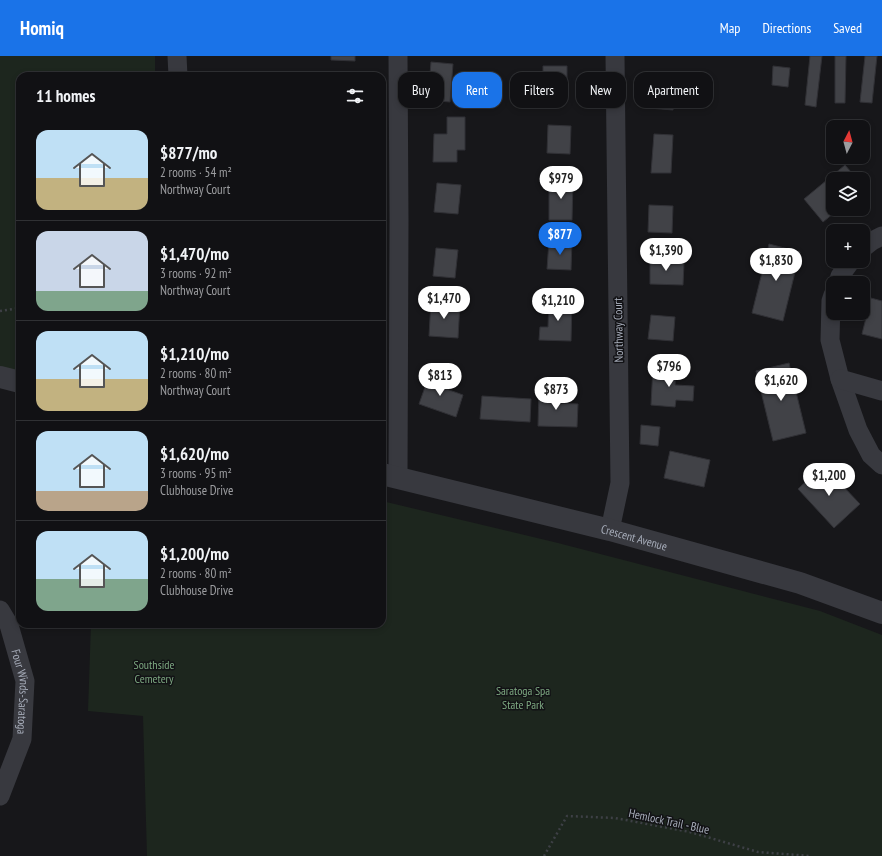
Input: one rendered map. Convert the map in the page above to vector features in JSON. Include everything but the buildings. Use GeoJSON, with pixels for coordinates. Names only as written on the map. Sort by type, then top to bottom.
{"type":"FeatureCollection","features":[{"type":"Feature","properties":{"kind":"street"},"geometry":{"type":"LineString","coordinates":[[178,56],[178,72]]}},
{"type":"Feature","properties":{"kind":"street"},"geometry":{"type":"LineString","coordinates":[[390,476],[399,220],[398,56]]}},
{"type":"Feature","properties":{"kind":"street","name":"Northway Court"},"geometry":{"type":"LineString","coordinates":[[610,530],[620,483],[615,56]]}},
{"type":"Feature","properties":{"kind":"street"},"geometry":{"type":"LineString","coordinates":[[870,242],[882,236]]}},
{"type":"Feature","properties":{"kind":"street"},"geometry":{"type":"LineString","coordinates":[[831,320],[830,340],[840,379],[858,430],[871,455],[882,464]]}},
{"type":"Feature","properties":{"kind":"street"},"geometry":{"type":"LineString","coordinates":[[0,377],[16,381]]}},
{"type":"Feature","properties":{"kind":"street"},"geometry":{"type":"LineString","coordinates":[[840,379],[882,391]]}},
{"type":"Feature","properties":{"kind":"street","name":"Crescent Avenue"},"geometry":{"type":"LineString","coordinates":[[390,476],[610,530],[800,583],[882,613]]}},
{"type":"Feature","properties":{"kind":"street","name":"Four Winds-Saratoga"},"geometry":{"type":"LineString","coordinates":[[0,796],[22,740],[25,681],[10,617]]}},
{"type":"Feature","properties":{"kind":"path"},"geometry":{"type":"LineString","coordinates":[[0,311],[16,309]]}},
{"type":"Feature","properties":{"kind":"path","name":"Hemlock Trail - Blue"},"geometry":{"type":"LineString","coordinates":[[544,856],[568,816],[615,818],[690,832],[758,852],[810,856]]}},
{"type":"Feature","properties":{"kind":"green space"},"geometry":{"type":"Polygon","coordinates":[[[0,56],[155,56],[155,72],[16,72],[16,371],[0,368],[0,56]]]}},
{"type":"Feature","properties":{"kind":"green space","name":"Saratoga Spa State Park"},"geometry":{"type":"Polygon","coordinates":[[[386,502],[558,543],[820,611],[882,635],[882,856],[147,856],[143,716],[88,711],[91,628],[386,628],[386,502]]]}},
{"type":"Feature","properties":{"kind":"park label","name":"Southside Cemetery"},"geometry":{"type":"Point","coordinates":[154,671]}}]}
